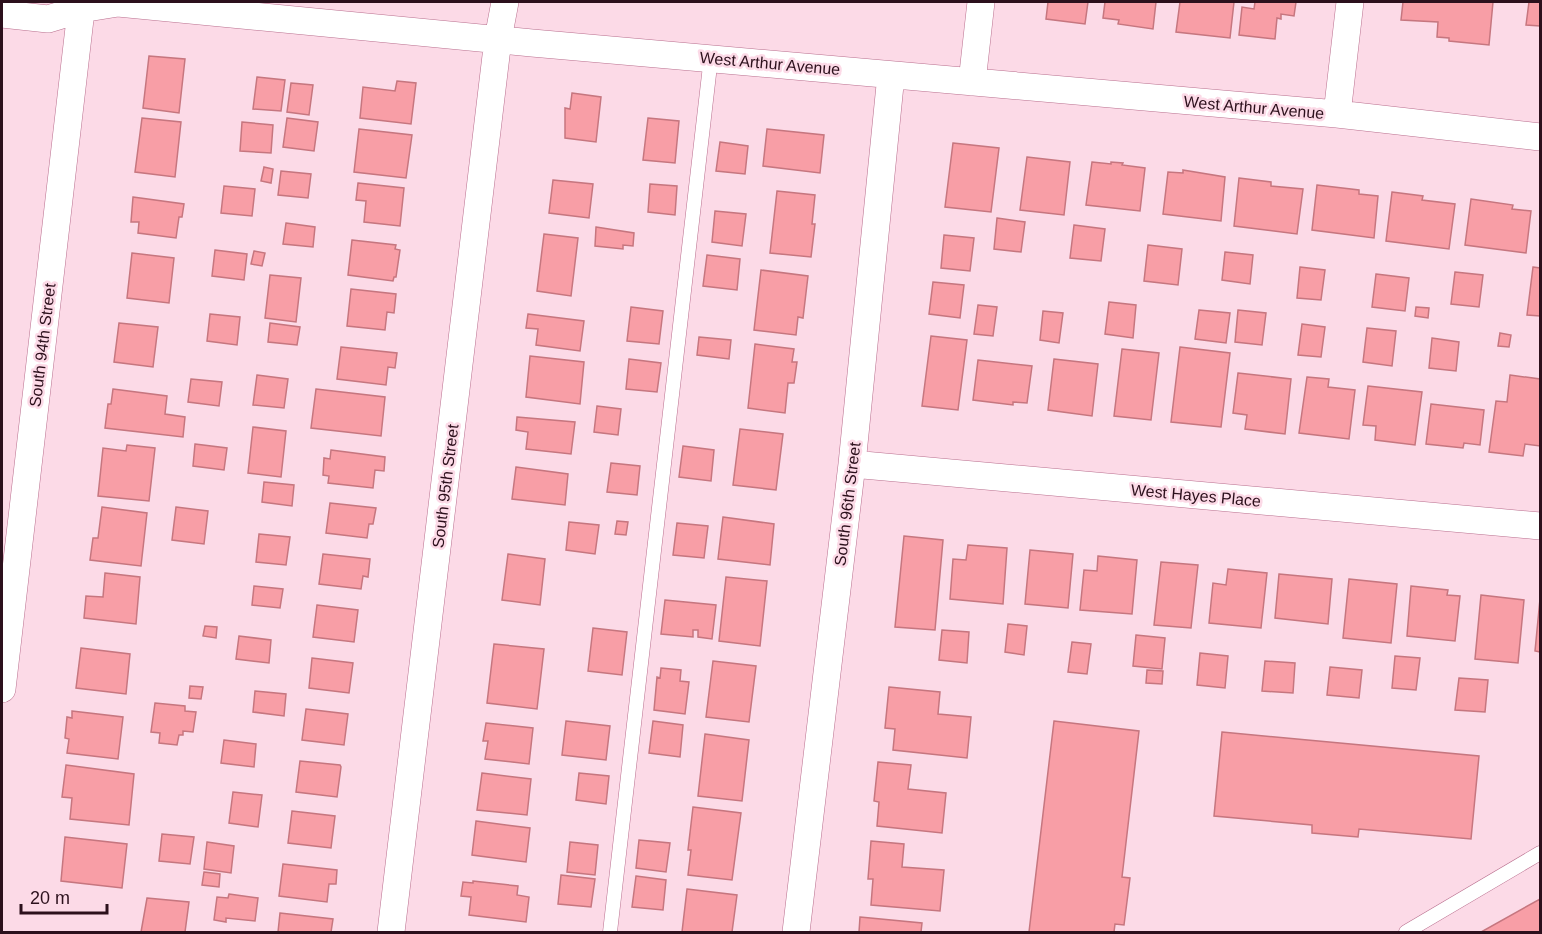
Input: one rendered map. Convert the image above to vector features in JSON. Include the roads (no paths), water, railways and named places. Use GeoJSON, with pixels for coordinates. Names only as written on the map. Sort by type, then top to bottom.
{"type":"FeatureCollection","features":[{"type":"Feature","properties":{"kind":"street","name":"South 95th Street"},"geometry":{"type":"LineString","coordinates":[[391,933],[498,39],[505,2]]}},
{"type":"Feature","properties":{"kind":"street"},"geometry":{"type":"LineString","coordinates":[[972,82],[981,2]]}},
{"type":"Feature","properties":{"kind":"street"},"geometry":{"type":"LineString","coordinates":[[1337,114],[1350,2]]}},
{"type":"Feature","properties":{"kind":"street","name":"West Arthur Avenue"},"geometry":{"type":"LineString","coordinates":[[2,14],[48,19],[81,5],[118,3],[1337,114],[1540,137]]}},
{"type":"Feature","properties":{"kind":"street","name":"South 94th Street"},"geometry":{"type":"LineString","coordinates":[[2,690],[81,5]]}},
{"type":"Feature","properties":{"kind":"street","name":"South 96th Street"},"geometry":{"type":"LineString","coordinates":[[796,933],[852,464],[891,75]]}},
{"type":"Feature","properties":{"kind":"street","name":"West Hayes Place"},"geometry":{"type":"LineString","coordinates":[[852,464],[1540,526]]}},
{"type":"Feature","properties":{"kind":"lane"},"geometry":{"type":"LineString","coordinates":[[610,933],[711,57]]}},
{"type":"Feature","properties":{"kind":"lane"},"geometry":{"type":"LineString","coordinates":[[1406,933],[1540,853]]}}]}
